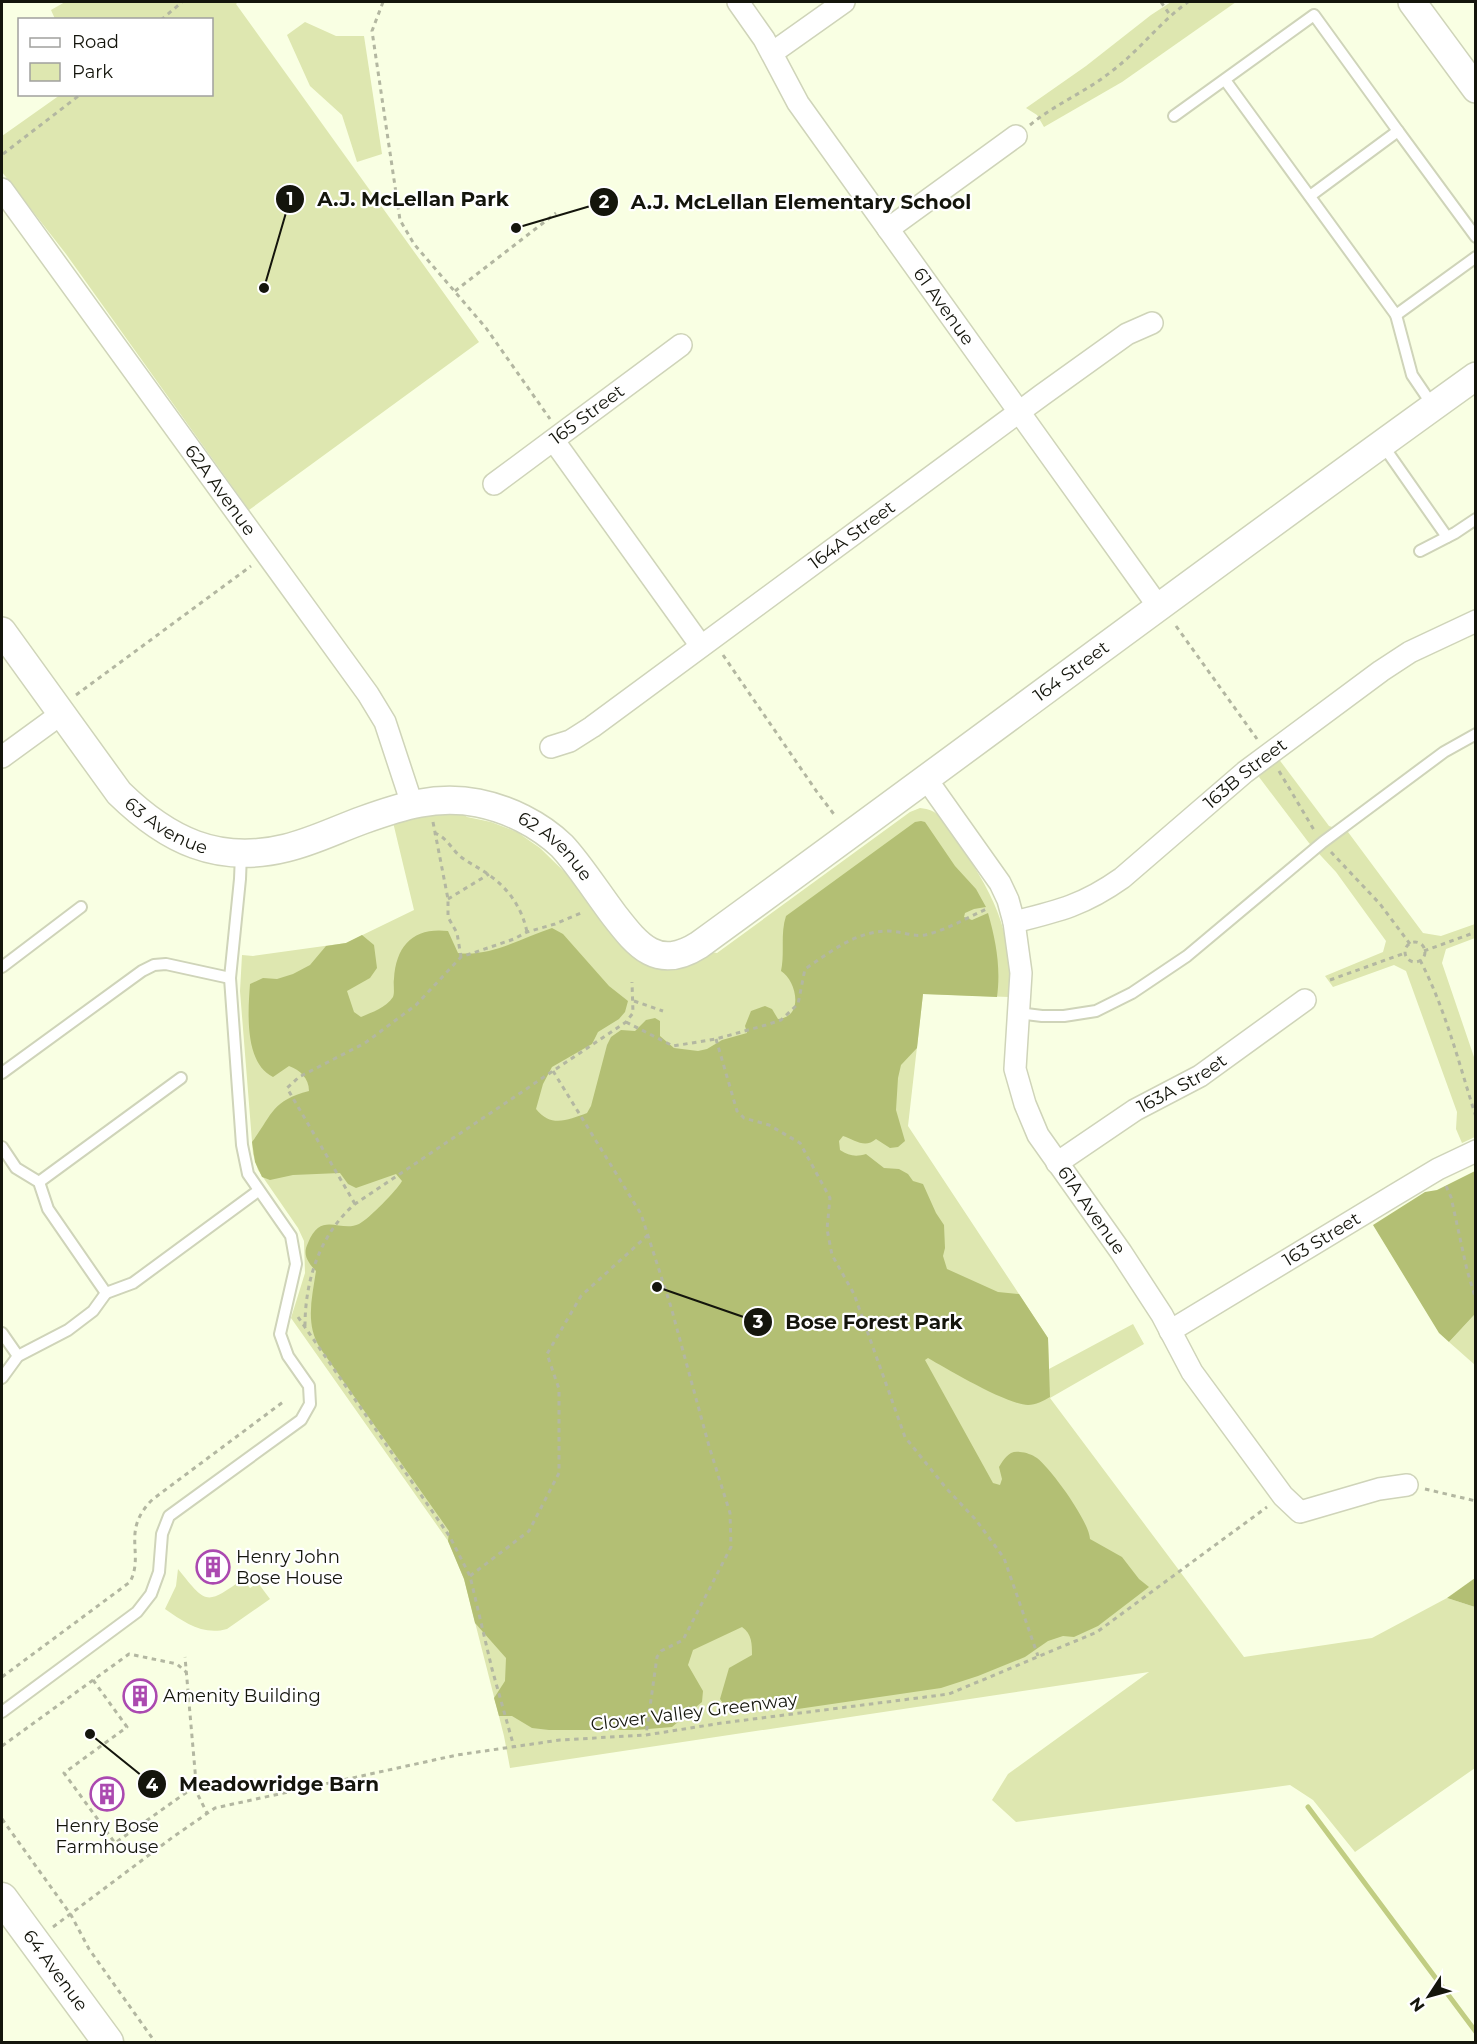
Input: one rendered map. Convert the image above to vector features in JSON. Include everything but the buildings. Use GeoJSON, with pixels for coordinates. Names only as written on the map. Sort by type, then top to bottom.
{"type":"FeatureCollection","features":[{"type":"Feature","properties":{"kind":"main road","name":"64 Avenue"},"geometry":{"type":"LineString","coordinates":[[2,1898],[108,2043]]}},
{"type":"Feature","properties":{"kind":"street","name":"61 Avenue"},"geometry":{"type":"LineString","coordinates":[[738,2],[772,53],[798,103],[1167,616]]}},
{"type":"Feature","properties":{"kind":"street"},"geometry":{"type":"LineString","coordinates":[[772,53],[844,2]]}},
{"type":"Feature","properties":{"kind":"street"},"geometry":{"type":"LineString","coordinates":[[1412,2],[1476,89]]}},
{"type":"Feature","properties":{"kind":"street"},"geometry":{"type":"LineString","coordinates":[[1430,2],[1476,66]]}},
{"type":"Feature","properties":{"kind":"street"},"geometry":{"type":"LineString","coordinates":[[888,229],[1016,136]]}},
{"type":"Feature","properties":{"kind":"street","name":"62A Avenue"},"geometry":{"type":"LineString","coordinates":[[2,189],[368,694],[385,722],[422,809]]}},
{"type":"Feature","properties":{"kind":"street","name":"164A Street"},"geometry":{"type":"LineString","coordinates":[[551,747],[570,741],[592,727],[1019,411],[1127,334],[1152,323]]}},
{"type":"Feature","properties":{"kind":"street","name":"165 Street"},"geometry":{"type":"LineString","coordinates":[[494,484],[554,434],[681,345]]}},
{"type":"Feature","properties":{"kind":"street","name":"164 Street"},"geometry":{"type":"LineString","coordinates":[[664,955],[681,954],[699,945],[927,780],[1167,616],[1382,444],[1476,376]]}},
{"type":"Feature","properties":{"kind":"street"},"geometry":{"type":"LineString","coordinates":[[554,434],[706,643]]}},
{"type":"Feature","properties":{"kind":"street","name":"163B Street"},"geometry":{"type":"LineString","coordinates":[[1014,922],[1074,906],[1101,893],[1122,878],[1245,772],[1381,671],[1410,652],[1476,621]]}},
{"type":"Feature","properties":{"kind":"street","name":"63 Avenue"},"geometry":{"type":"LineString","coordinates":[[2,631],[69,704],[119,793],[141,815],[169,834],[206,848],[241,853],[265,852],[288,848],[382,813],[422,809]]}},
{"type":"Feature","properties":{"kind":"street"},"geometry":{"type":"LineString","coordinates":[[2,757],[69,704]]}},
{"type":"Feature","properties":{"kind":"street","name":"61A Avenue"},"geometry":{"type":"LineString","coordinates":[[927,780],[1000,883],[1008,900],[1014,922],[1020,973],[1015,1069],[1025,1104],[1038,1135],[1121,1252],[1170,1331],[1192,1372],[1283,1496],[1300,1512],[1379,1489],[1407,1485]]}},
{"type":"Feature","properties":{"kind":"street","name":"62 Avenue"},"geometry":{"type":"LineString","coordinates":[[422,809],[431,800],[463,801],[494,807],[527,821],[562,847],[634,940],[654,954],[664,955]]}},
{"type":"Feature","properties":{"kind":"street","name":"163A Street"},"geometry":{"type":"LineString","coordinates":[[1057,1162],[1135,1110],[1200,1076],[1305,1000]]}},
{"type":"Feature","properties":{"kind":"street","name":"163 Street"},"geometry":{"type":"LineString","coordinates":[[1170,1331],[1402,1190],[1476,1151]]}},
{"type":"Feature","properties":{"kind":"lane"},"geometry":{"type":"LineString","coordinates":[[1174,116],[1314,15],[1476,237]]}},
{"type":"Feature","properties":{"kind":"lane"},"geometry":{"type":"LineString","coordinates":[[1225,80],[1396,315],[1412,375],[1434,406]]}},
{"type":"Feature","properties":{"kind":"lane"},"geometry":{"type":"LineString","coordinates":[[1310,196],[1398,131]]}},
{"type":"Feature","properties":{"kind":"lane"},"geometry":{"type":"LineString","coordinates":[[1396,315],[1476,257]]}},
{"type":"Feature","properties":{"kind":"lane"},"geometry":{"type":"LineString","coordinates":[[1382,444],[1447,537]]}},
{"type":"Feature","properties":{"kind":"lane"},"geometry":{"type":"LineString","coordinates":[[1420,551],[1476,519]]}},
{"type":"Feature","properties":{"kind":"lane"},"geometry":{"type":"LineString","coordinates":[[1018,1013],[1064,1016],[1096,1011],[1132,993],[1187,956],[1323,842],[1444,752],[1476,734]]}},
{"type":"Feature","properties":{"kind":"lane"},"geometry":{"type":"LineString","coordinates":[[2,1712],[137,1612],[151,1594],[159,1572],[162,1534],[169,1516],[301,1420],[310,1404],[309,1386],[288,1356],[280,1334],[296,1264],[291,1236],[248,1174],[242,1145],[230,978],[241,853]]}},
{"type":"Feature","properties":{"kind":"lane"},"geometry":{"type":"LineString","coordinates":[[2,967],[81,907]]}},
{"type":"Feature","properties":{"kind":"lane"},"geometry":{"type":"LineString","coordinates":[[2,1073],[142,971],[154,965],[166,964],[230,978]]}},
{"type":"Feature","properties":{"kind":"lane"},"geometry":{"type":"LineString","coordinates":[[39,1182],[181,1078]]}},
{"type":"Feature","properties":{"kind":"lane"},"geometry":{"type":"LineString","coordinates":[[2,1147],[16,1168],[39,1182],[48,1209],[106,1293]]}},
{"type":"Feature","properties":{"kind":"lane"},"geometry":{"type":"LineString","coordinates":[[2,1378],[18,1356],[68,1330],[93,1311],[106,1293],[133,1283],[258,1191]]}},
{"type":"Feature","properties":{"kind":"lane"},"geometry":{"type":"LineString","coordinates":[[2,1333],[18,1356]]}},
{"type":"Feature","properties":{"kind":"path"},"geometry":{"type":"LineString","coordinates":[[163,18],[182,2]]}},
{"type":"Feature","properties":{"kind":"path"},"geometry":{"type":"LineString","coordinates":[[383,2],[372,31],[400,220],[414,243],[486,328],[554,434]]}},
{"type":"Feature","properties":{"kind":"path"},"geometry":{"type":"LineString","coordinates":[[1161,2],[1170,15]]}},
{"type":"Feature","properties":{"kind":"path"},"geometry":{"type":"LineString","coordinates":[[1016,136],[1041,116],[1097,83],[1115,69],[1170,15],[1188,2]]}},
{"type":"Feature","properties":{"kind":"path"},"geometry":{"type":"LineString","coordinates":[[3,154],[78,96]]}},
{"type":"Feature","properties":{"kind":"path"},"geometry":{"type":"LineString","coordinates":[[454,291],[556,213]]}},
{"type":"Feature","properties":{"kind":"path"},"geometry":{"type":"LineString","coordinates":[[69,704],[251,566],[263,551]]}},
{"type":"Feature","properties":{"kind":"path"},"geometry":{"type":"LineString","coordinates":[[1167,616],[1259,743]]}},
{"type":"Feature","properties":{"kind":"path"},"geometry":{"type":"LineString","coordinates":[[706,643],[839,820]]}},
{"type":"Feature","properties":{"kind":"path"},"geometry":{"type":"LineString","coordinates":[[1278,768],[1286,786],[1314,831],[1335,857],[1380,904],[1410,944]]}},
{"type":"Feature","properties":{"kind":"path"},"geometry":{"type":"LineString","coordinates":[[422,809],[434,832],[448,900],[448,917],[457,933],[461,957]]}},
{"type":"Feature","properties":{"kind":"path"},"geometry":{"type":"LineString","coordinates":[[434,832],[439,834],[467,862],[489,874],[508,893],[522,911],[527,932]]}},
{"type":"Feature","properties":{"kind":"path"},"geometry":{"type":"LineString","coordinates":[[448,900],[489,874]]}},
{"type":"Feature","properties":{"kind":"path"},"geometry":{"type":"LineString","coordinates":[[626,1022],[674,1046],[716,1039],[766,1025],[786,1016],[798,1004],[805,969],[849,939],[870,932],[891,931],[922,936],[942,930],[993,906]]}},
{"type":"Feature","properties":{"kind":"path"},"geometry":{"type":"LineString","coordinates":[[355,1204],[287,1088],[299,1077],[365,1043],[416,1005],[461,957],[581,913]]}},
{"type":"Feature","properties":{"kind":"path"},"geometry":{"type":"LineString","coordinates":[[1425,951],[1476,932]]}},
{"type":"Feature","properties":{"kind":"path"},"geometry":{"type":"LineString","coordinates":[[1419,943],[1425,951],[1420,960],[1413,961],[1407,957],[1406,948],[1410,944],[1419,943]]}},
{"type":"Feature","properties":{"kind":"path"},"geometry":{"type":"LineString","coordinates":[[1330,980],[1406,953]]}},
{"type":"Feature","properties":{"kind":"path"},"geometry":{"type":"LineString","coordinates":[[1420,960],[1432,983],[1458,1055],[1476,1117]]}},
{"type":"Feature","properties":{"kind":"path"},"geometry":{"type":"LineString","coordinates":[[305,1328],[305,1307],[309,1284],[322,1244],[338,1220],[355,1204],[626,1022],[633,1013],[632,982]]}},
{"type":"Feature","properties":{"kind":"path"},"geometry":{"type":"LineString","coordinates":[[634,1001],[663,1011]]}},
{"type":"Feature","properties":{"kind":"path"},"geometry":{"type":"LineString","coordinates":[[716,1039],[737,1111],[744,1118],[769,1125],[800,1143],[830,1198],[827,1229],[832,1255],[854,1294],[905,1437],[946,1488],[976,1520],[1004,1558],[1038,1656]]}},
{"type":"Feature","properties":{"kind":"path"},"geometry":{"type":"LineString","coordinates":[[553,1071],[641,1214],[671,1307],[730,1513],[731,1547],[684,1640],[662,1651],[657,1657],[646,1735]]}},
{"type":"Feature","properties":{"kind":"path"},"geometry":{"type":"LineString","coordinates":[[1444,1182],[1451,1197],[1476,1300]]}},
{"type":"Feature","properties":{"kind":"path"},"geometry":{"type":"LineString","coordinates":[[470,1576],[529,1531],[559,1473],[559,1389],[547,1354],[581,1296],[648,1235]]}},
{"type":"Feature","properties":{"kind":"path"},"geometry":{"type":"LineString","coordinates":[[287,1301],[450,1537],[470,1576],[492,1669],[514,1747]]}},
{"type":"Feature","properties":{"kind":"path"},"geometry":{"type":"LineString","coordinates":[[2,1677],[129,1582],[134,1567],[134,1530],[140,1515],[153,1499],[283,1402]]}},
{"type":"Feature","properties":{"kind":"path"},"geometry":{"type":"LineString","coordinates":[[1439,1492],[1476,1501]]}},
{"type":"Feature","properties":{"kind":"path","name":"Clover Valley Greenway"},"geometry":{"type":"LineString","coordinates":[[71,1915],[215,1808],[458,1755],[560,1740],[646,1735],[949,1694],[1097,1632],[1270,1504]]}},
{"type":"Feature","properties":{"kind":"path"},"geometry":{"type":"LineString","coordinates":[[2,1746],[129,1654],[177,1664],[188,1674]]}},
{"type":"Feature","properties":{"kind":"path"},"geometry":{"type":"LineString","coordinates":[[93,1680],[127,1727],[64,1773],[115,1843],[194,1787],[196,1782],[185,1657]]}},
{"type":"Feature","properties":{"kind":"path"},"geometry":{"type":"LineString","coordinates":[[194,1787],[207,1814]]}},
{"type":"Feature","properties":{"kind":"path"},"geometry":{"type":"LineString","coordinates":[[2,1819],[71,1915],[89,1949],[155,2043]]}},
{"type":"Feature","properties":{"kind":"green space"},"geometry":{"type":"Polygon","coordinates":[[[65,2],[238,2],[236,4],[479,342],[249,510],[66,254],[2,172],[2,136],[59,96],[213,96],[213,18],[55,18],[51,10],[65,2]]]}},
{"type":"Feature","properties":{"kind":"green space"},"geometry":{"type":"Polygon","coordinates":[[[1171,2],[1236,2],[1122,82],[1044,127],[1037,115],[1026,108],[1086,66],[1171,2]]]}},
{"type":"Feature","properties":{"kind":"green space"},"geometry":{"type":"Polygon","coordinates":[[[305,22],[336,36],[364,36],[382,154],[357,162],[342,115],[310,86],[287,35],[305,22]]]}},
{"type":"Feature","properties":{"kind":"green space"},"geometry":{"type":"Polygon","coordinates":[[[1278,758],[1329,826],[1348,832],[1423,933],[1441,936],[1475,924],[1475,938],[1446,949],[1442,963],[1475,1060],[1475,1137],[1462,1143],[1456,1129],[1457,1112],[1406,971],[1394,965],[1333,987],[1325,976],[1383,952],[1386,941],[1336,872],[1309,843],[1259,777],[1264,769],[1278,758]]]}},
{"type":"Feature","properties":{"kind":"green space"},"geometry":{"type":"Polygon","coordinates":[[[920,808],[932,811],[941,818],[970,860],[993,901],[1007,946],[1010,970],[1009,997],[923,994],[908,1126],[1048,1338],[1049,1369],[1133,1324],[1144,1344],[1050,1398],[1244,1657],[1372,1638],[1447,1598],[1475,1607],[1475,1768],[1355,1852],[1313,1800],[1290,1785],[1016,1822],[992,1800],[1008,1774],[1149,1672],[510,1768],[464,1579],[448,1541],[291,1318],[305,1273],[304,1241],[298,1228],[258,1170],[253,1154],[240,991],[242,955],[253,956],[346,943],[414,910],[392,818],[460,812],[467,817],[491,822],[517,832],[540,848],[583,890],[586,901],[612,935],[717,953],[910,812],[920,808]]]}},
{"type":"Feature","properties":{"kind":"green space"},"geometry":{"type":"Polygon","coordinates":[[[915,822],[925,822],[955,866],[976,889],[986,907],[965,913],[964,917],[972,920],[988,913],[997,955],[997,997],[923,994],[917,1048],[901,1065],[898,1078],[896,1110],[905,1141],[898,1147],[890,1148],[876,1139],[864,1144],[843,1136],[839,1141],[840,1150],[846,1154],[866,1154],[884,1168],[899,1169],[908,1174],[913,1181],[923,1184],[944,1225],[943,1256],[947,1269],[998,1292],[1019,1294],[1048,1338],[1050,1397],[1034,1404],[1028,1405],[1007,1399],[978,1386],[928,1358],[925,1360],[993,1483],[1000,1485],[1002,1479],[999,1467],[1010,1454],[1022,1452],[1035,1457],[1044,1464],[1069,1496],[1083,1520],[1090,1539],[1122,1557],[1139,1579],[1149,1587],[1098,1626],[1074,1637],[1063,1636],[1048,1641],[1025,1657],[941,1688],[791,1710],[755,1698],[744,1699],[735,1705],[725,1706],[720,1699],[729,1668],[752,1655],[750,1636],[742,1627],[693,1650],[688,1665],[703,1691],[702,1702],[672,1727],[636,1730],[549,1730],[532,1728],[512,1716],[499,1716],[494,1698],[505,1681],[506,1658],[475,1623],[464,1579],[448,1541],[449,1531],[320,1348],[312,1330],[311,1311],[316,1271],[308,1261],[306,1251],[313,1233],[325,1225],[359,1224],[395,1191],[402,1181],[396,1174],[356,1188],[348,1184],[340,1173],[293,1175],[270,1180],[262,1177],[255,1162],[252,1142],[280,1104],[309,1091],[309,1086],[303,1075],[289,1066],[273,1077],[257,1060],[252,1049],[250,1035],[250,984],[263,978],[277,979],[293,974],[310,965],[326,946],[346,943],[362,935],[374,945],[377,968],[370,978],[347,991],[354,1012],[361,1017],[383,1007],[393,997],[398,957],[403,948],[416,935],[448,931],[458,953],[470,953],[506,946],[552,928],[563,934],[609,986],[628,1001],[625,1012],[619,1019],[598,1032],[592,1044],[552,1067],[543,1084],[536,1109],[548,1119],[566,1120],[587,1113],[591,1106],[607,1045],[611,1037],[621,1030],[635,1031],[646,1020],[655,1018],[660,1021],[660,1036],[674,1048],[698,1051],[707,1049],[722,1040],[747,1033],[745,1026],[751,1011],[765,1006],[772,1009],[778,1019],[792,1012],[795,1005],[794,990],[791,982],[781,971],[786,916],[915,822]]]}},
{"type":"Feature","properties":{"kind":"green space"},"geometry":{"type":"Polygon","coordinates":[[[1475,1171],[1475,1314],[1449,1342],[1439,1333],[1373,1225],[1425,1192],[1437,1190],[1475,1171]]]}},
{"type":"Feature","properties":{"kind":"green space"},"geometry":{"type":"Polygon","coordinates":[[[1475,1314],[1475,1365],[1449,1342],[1475,1314]]]}},
{"type":"Feature","properties":{"kind":"green space"},"geometry":{"type":"Polygon","coordinates":[[[178,1569],[195,1589],[207,1597],[214,1597],[243,1579],[250,1588],[258,1583],[270,1599],[227,1629],[210,1631],[202,1629],[187,1623],[165,1609],[176,1586],[178,1569]]]}},
{"type":"Feature","properties":{"kind":"green space"},"geometry":{"type":"Polygon","coordinates":[[[1475,1578],[1475,1607],[1447,1598],[1475,1578]]]}},
{"type":"Feature","properties":{"kind":"waterway"},"geometry":{"type":"LineString","coordinates":[[1308,1807],[1476,2032]]}},
{"type":"Feature","properties":{"kind":"place","name":"A.J. McLellan Elementary School"},"geometry":{"type":"Point","coordinates":[516,228]}},
{"type":"Feature","properties":{"kind":"place","name":"A.J. McLellan Park"},"geometry":{"type":"Point","coordinates":[264,288]}},
{"type":"Feature","properties":{"kind":"place","name":"Bose Forest Park"},"geometry":{"type":"Point","coordinates":[657,1287]}},
{"type":"Feature","properties":{"kind":"place","name":"Henry John Bose House"},"geometry":{"type":"Point","coordinates":[213,1567]}},
{"type":"Feature","properties":{"kind":"place","name":"Amenity Building"},"geometry":{"type":"Point","coordinates":[140,1696]}},
{"type":"Feature","properties":{"kind":"place","name":"Meadowridge Barn"},"geometry":{"type":"Point","coordinates":[90,1734]}},
{"type":"Feature","properties":{"kind":"place","name":"Henry Bose Farmhouse"},"geometry":{"type":"Point","coordinates":[107,1794]}}]}
